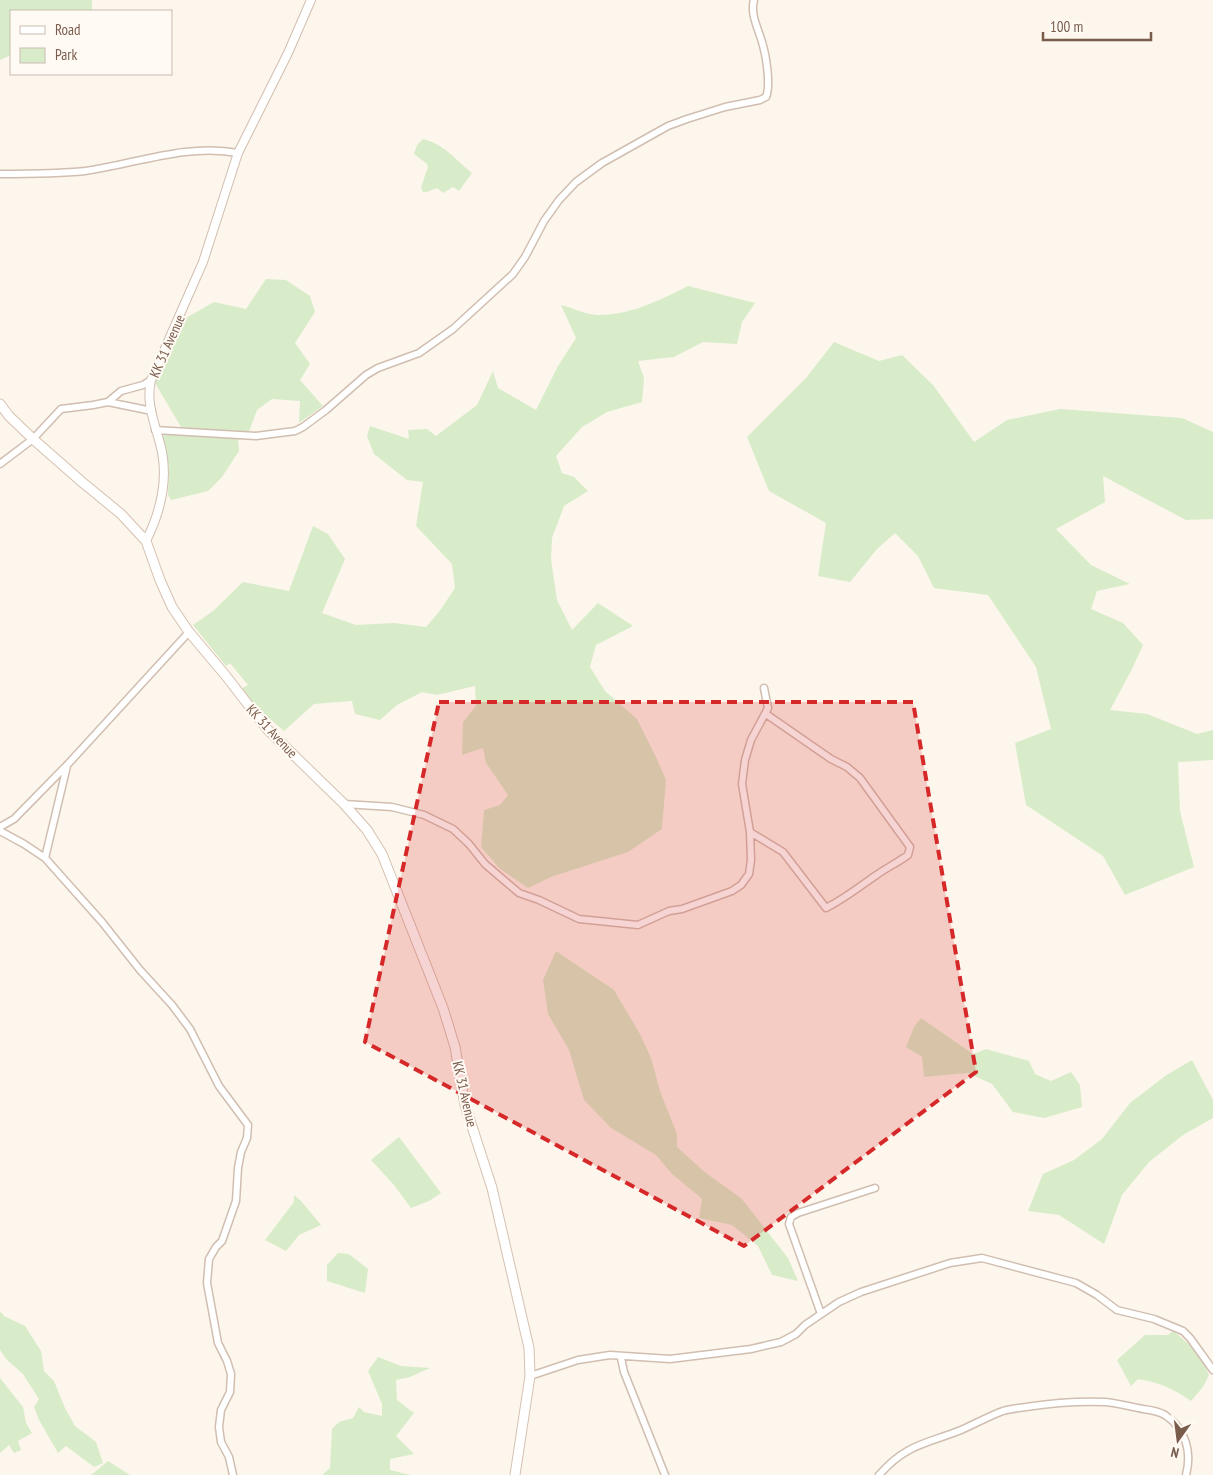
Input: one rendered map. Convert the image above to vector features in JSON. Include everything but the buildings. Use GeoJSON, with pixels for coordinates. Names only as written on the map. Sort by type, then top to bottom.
{"type":"FeatureCollection","features":[{"type":"Feature","properties":{"kind":"main road"},"geometry":{"type":"LineString","coordinates":[[0,404],[9,416],[33,439],[121,514],[146,541]]}},
{"type":"Feature","properties":{"kind":"main road","name":"KK 31 Avenue"},"geometry":{"type":"LineString","coordinates":[[146,541],[172,607],[189,632],[267,729],[344,804],[367,830],[382,854],[443,1008],[455,1047],[465,1105],[492,1188],[528,1348],[530,1376],[515,1475]]}},
{"type":"Feature","properties":{"kind":"street","name":"KK 31 Avenue"},"geometry":{"type":"LineString","coordinates":[[146,541],[155,522],[163,495],[162,452],[155,430],[150,400],[151,380],[203,262],[238,153],[288,53],[311,0]]}},
{"type":"Feature","properties":{"kind":"street"},"geometry":{"type":"LineString","coordinates":[[155,430],[237,436],[256,436],[295,431],[326,410],[366,375],[378,368],[420,353],[431,346],[453,329],[513,274],[559,200],[576,182],[602,163],[668,126],[725,107],[766,97],[768,91],[766,64],[763,45],[752,10],[754,0]]}},
{"type":"Feature","properties":{"kind":"street"},"geometry":{"type":"LineString","coordinates":[[0,174],[85,170],[203,150],[224,150],[238,153]]}},
{"type":"Feature","properties":{"kind":"street"},"geometry":{"type":"LineString","coordinates":[[108,402],[121,391],[143,385],[151,380]]}},
{"type":"Feature","properties":{"kind":"street"},"geometry":{"type":"LineString","coordinates":[[0,464],[33,439],[61,409],[108,402],[152,411]]}},
{"type":"Feature","properties":{"kind":"street"},"geometry":{"type":"LineString","coordinates":[[0,827],[14,819],[68,764],[189,632]]}},
{"type":"Feature","properties":{"kind":"street"},"geometry":{"type":"LineString","coordinates":[[344,804],[392,808],[424,815],[453,829],[469,844],[484,864],[519,893],[579,919],[638,926],[669,910],[682,909],[732,891],[742,885],[749,874],[751,860],[750,832],[742,784],[745,760],[751,740],[768,708],[764,688]]}},
{"type":"Feature","properties":{"kind":"street"},"geometry":{"type":"LineString","coordinates":[[750,832],[783,852],[826,908],[845,898],[896,864],[908,855],[910,846],[860,778],[847,767],[831,759],[766,714]]}},
{"type":"Feature","properties":{"kind":"street"},"geometry":{"type":"LineString","coordinates":[[45,858],[68,764]]}},
{"type":"Feature","properties":{"kind":"street"},"geometry":{"type":"LineString","coordinates":[[0,831],[45,858],[172,1005],[190,1029],[220,1086],[248,1125],[247,1138],[241,1152],[238,1168],[236,1201],[222,1241],[209,1259],[207,1283],[218,1343],[231,1374],[230,1392],[221,1410],[219,1427],[220,1442],[229,1457],[232,1475]]}},
{"type":"Feature","properties":{"kind":"street"},"geometry":{"type":"LineString","coordinates":[[821,1314],[789,1224],[791,1217],[875,1188]]}},
{"type":"Feature","properties":{"kind":"street"},"geometry":{"type":"LineString","coordinates":[[530,1376],[578,1360],[610,1355],[670,1359],[751,1349],[781,1342],[796,1334],[839,1302],[870,1288],[950,1264],[973,1259],[990,1258],[1076,1283],[1098,1295],[1117,1310],[1126,1314],[1154,1319],[1182,1331],[1190,1338],[1213,1370]]}},
{"type":"Feature","properties":{"kind":"street"},"geometry":{"type":"LineString","coordinates":[[622,1358],[624,1372],[665,1475]]}},
{"type":"Feature","properties":{"kind":"street"},"geometry":{"type":"LineString","coordinates":[[879,1475],[908,1449],[927,1441],[948,1435],[1004,1411],[1060,1402],[1105,1402],[1156,1410],[1165,1415],[1183,1434],[1188,1447],[1186,1475]]}},
{"type":"Feature","properties":{"kind":"highlighted area"},"geometry":{"type":"Polygon","coordinates":[[[439,702],[913,702],[976,1072],[744,1246],[365,1042],[439,702]]]}},
{"type":"Feature","properties":{"kind":"green space"},"geometry":{"type":"Polygon","coordinates":[[[0,0],[92,0],[92,10],[10,10],[10,55],[0,60],[0,0]]]}},
{"type":"Feature","properties":{"kind":"green space"},"geometry":{"type":"Polygon","coordinates":[[[423,139],[435,143],[472,173],[459,191],[453,187],[443,193],[437,188],[423,192],[421,187],[428,168],[427,164],[414,154],[417,145],[423,139]]]}},
{"type":"Feature","properties":{"kind":"green space"},"geometry":{"type":"Polygon","coordinates":[[[266,279],[286,280],[310,296],[315,312],[295,343],[310,364],[300,380],[323,406],[299,423],[300,401],[272,399],[257,410],[248,434],[181,427],[155,383],[186,318],[214,302],[246,309],[266,279]]]}},
{"type":"Feature","properties":{"kind":"green space"},"geometry":{"type":"Polygon","coordinates":[[[688,286],[755,303],[742,322],[737,344],[703,342],[674,357],[638,361],[644,378],[642,402],[607,412],[582,427],[556,456],[562,473],[574,477],[588,491],[564,506],[552,538],[551,559],[557,600],[572,630],[598,603],[633,626],[596,645],[590,667],[605,691],[637,719],[656,757],[666,780],[662,829],[628,852],[551,877],[528,888],[500,869],[481,847],[484,810],[500,805],[508,795],[486,763],[483,748],[462,755],[463,722],[476,706],[475,686],[437,695],[422,692],[397,705],[380,720],[355,714],[352,701],[314,704],[284,731],[237,691],[248,685],[230,663],[226,666],[193,625],[213,611],[243,582],[289,591],[313,526],[328,534],[345,559],[322,613],[356,625],[394,623],[426,627],[455,588],[452,564],[416,526],[423,482],[407,480],[374,454],[367,436],[370,426],[409,439],[408,430],[427,429],[436,436],[477,405],[493,371],[498,388],[536,410],[558,366],[576,338],[561,305],[590,314],[611,314],[645,306],[688,286]]]}},
{"type":"Feature","properties":{"kind":"green space"},"geometry":{"type":"Polygon","coordinates":[[[834,342],[879,361],[902,355],[933,385],[974,442],[1007,420],[1060,409],[1182,418],[1213,432],[1213,519],[1186,520],[1103,476],[1105,502],[1056,529],[1091,565],[1130,584],[1097,591],[1091,609],[1123,623],[1143,645],[1110,710],[1147,714],[1197,734],[1213,730],[1213,760],[1178,762],[1180,811],[1194,867],[1125,895],[1103,856],[1026,805],[1015,743],[1051,729],[1036,667],[988,595],[934,588],[918,556],[895,533],[877,549],[850,582],[818,576],[826,523],[769,491],[747,437],[806,378],[834,342]]]}},
{"type":"Feature","properties":{"kind":"green space"},"geometry":{"type":"Polygon","coordinates":[[[161,432],[238,438],[239,451],[222,477],[208,491],[171,500],[168,495],[169,466],[165,462],[161,432]]]}},
{"type":"Feature","properties":{"kind":"green space"},"geometry":{"type":"Polygon","coordinates":[[[556,951],[614,990],[640,1034],[651,1058],[660,1091],[677,1134],[677,1147],[706,1173],[742,1199],[788,1258],[798,1281],[772,1275],[758,1246],[732,1225],[699,1218],[702,1199],[671,1173],[656,1155],[611,1128],[584,1100],[569,1050],[548,1014],[543,980],[556,951]]]}},
{"type":"Feature","properties":{"kind":"green space"},"geometry":{"type":"Polygon","coordinates":[[[921,1018],[973,1054],[986,1049],[1029,1061],[1035,1074],[1051,1081],[1071,1072],[1080,1085],[1082,1107],[1044,1118],[1013,1112],[992,1084],[968,1073],[924,1077],[922,1057],[906,1047],[914,1027],[921,1018]]]}},
{"type":"Feature","properties":{"kind":"green space"},"geometry":{"type":"Polygon","coordinates":[[[1192,1060],[1213,1100],[1213,1118],[1183,1135],[1149,1162],[1122,1195],[1104,1244],[1059,1215],[1028,1211],[1043,1174],[1074,1160],[1102,1139],[1130,1103],[1165,1076],[1192,1060]]]}},
{"type":"Feature","properties":{"kind":"green space"},"geometry":{"type":"Polygon","coordinates":[[[399,1137],[441,1193],[429,1201],[411,1208],[394,1185],[371,1160],[399,1137]]]}},
{"type":"Feature","properties":{"kind":"green space"},"geometry":{"type":"Polygon","coordinates":[[[294,1195],[321,1225],[299,1235],[286,1251],[265,1240],[294,1202],[294,1195]]]}},
{"type":"Feature","properties":{"kind":"green space"},"geometry":{"type":"Polygon","coordinates":[[[338,1253],[349,1254],[368,1269],[365,1293],[327,1281],[327,1265],[338,1253]]]}},
{"type":"Feature","properties":{"kind":"green space"},"geometry":{"type":"Polygon","coordinates":[[[0,1311],[4,1316],[25,1326],[41,1351],[44,1371],[54,1381],[75,1426],[96,1442],[103,1463],[94,1467],[66,1446],[58,1453],[39,1420],[34,1407],[39,1399],[23,1374],[7,1360],[0,1350],[0,1311]]]}},
{"type":"Feature","properties":{"kind":"green space"},"geometry":{"type":"Polygon","coordinates":[[[1173,1331],[1194,1350],[1209,1375],[1203,1387],[1191,1401],[1172,1389],[1153,1382],[1138,1379],[1131,1386],[1117,1360],[1145,1335],[1168,1335],[1173,1331]]]}},
{"type":"Feature","properties":{"kind":"green space"},"geometry":{"type":"Polygon","coordinates":[[[378,1357],[401,1366],[430,1368],[410,1377],[396,1380],[397,1400],[414,1413],[396,1436],[414,1454],[390,1459],[390,1470],[411,1475],[322,1475],[330,1468],[332,1429],[339,1422],[353,1418],[359,1407],[364,1412],[382,1416],[382,1404],[368,1371],[378,1357]]]}},
{"type":"Feature","properties":{"kind":"green space"},"geometry":{"type":"Polygon","coordinates":[[[0,1378],[23,1407],[26,1423],[32,1433],[18,1441],[21,1450],[14,1453],[9,1445],[0,1453],[0,1378]]]}},
{"type":"Feature","properties":{"kind":"green space"},"geometry":{"type":"Polygon","coordinates":[[[108,1461],[130,1475],[91,1475],[108,1461]]]}}]}
